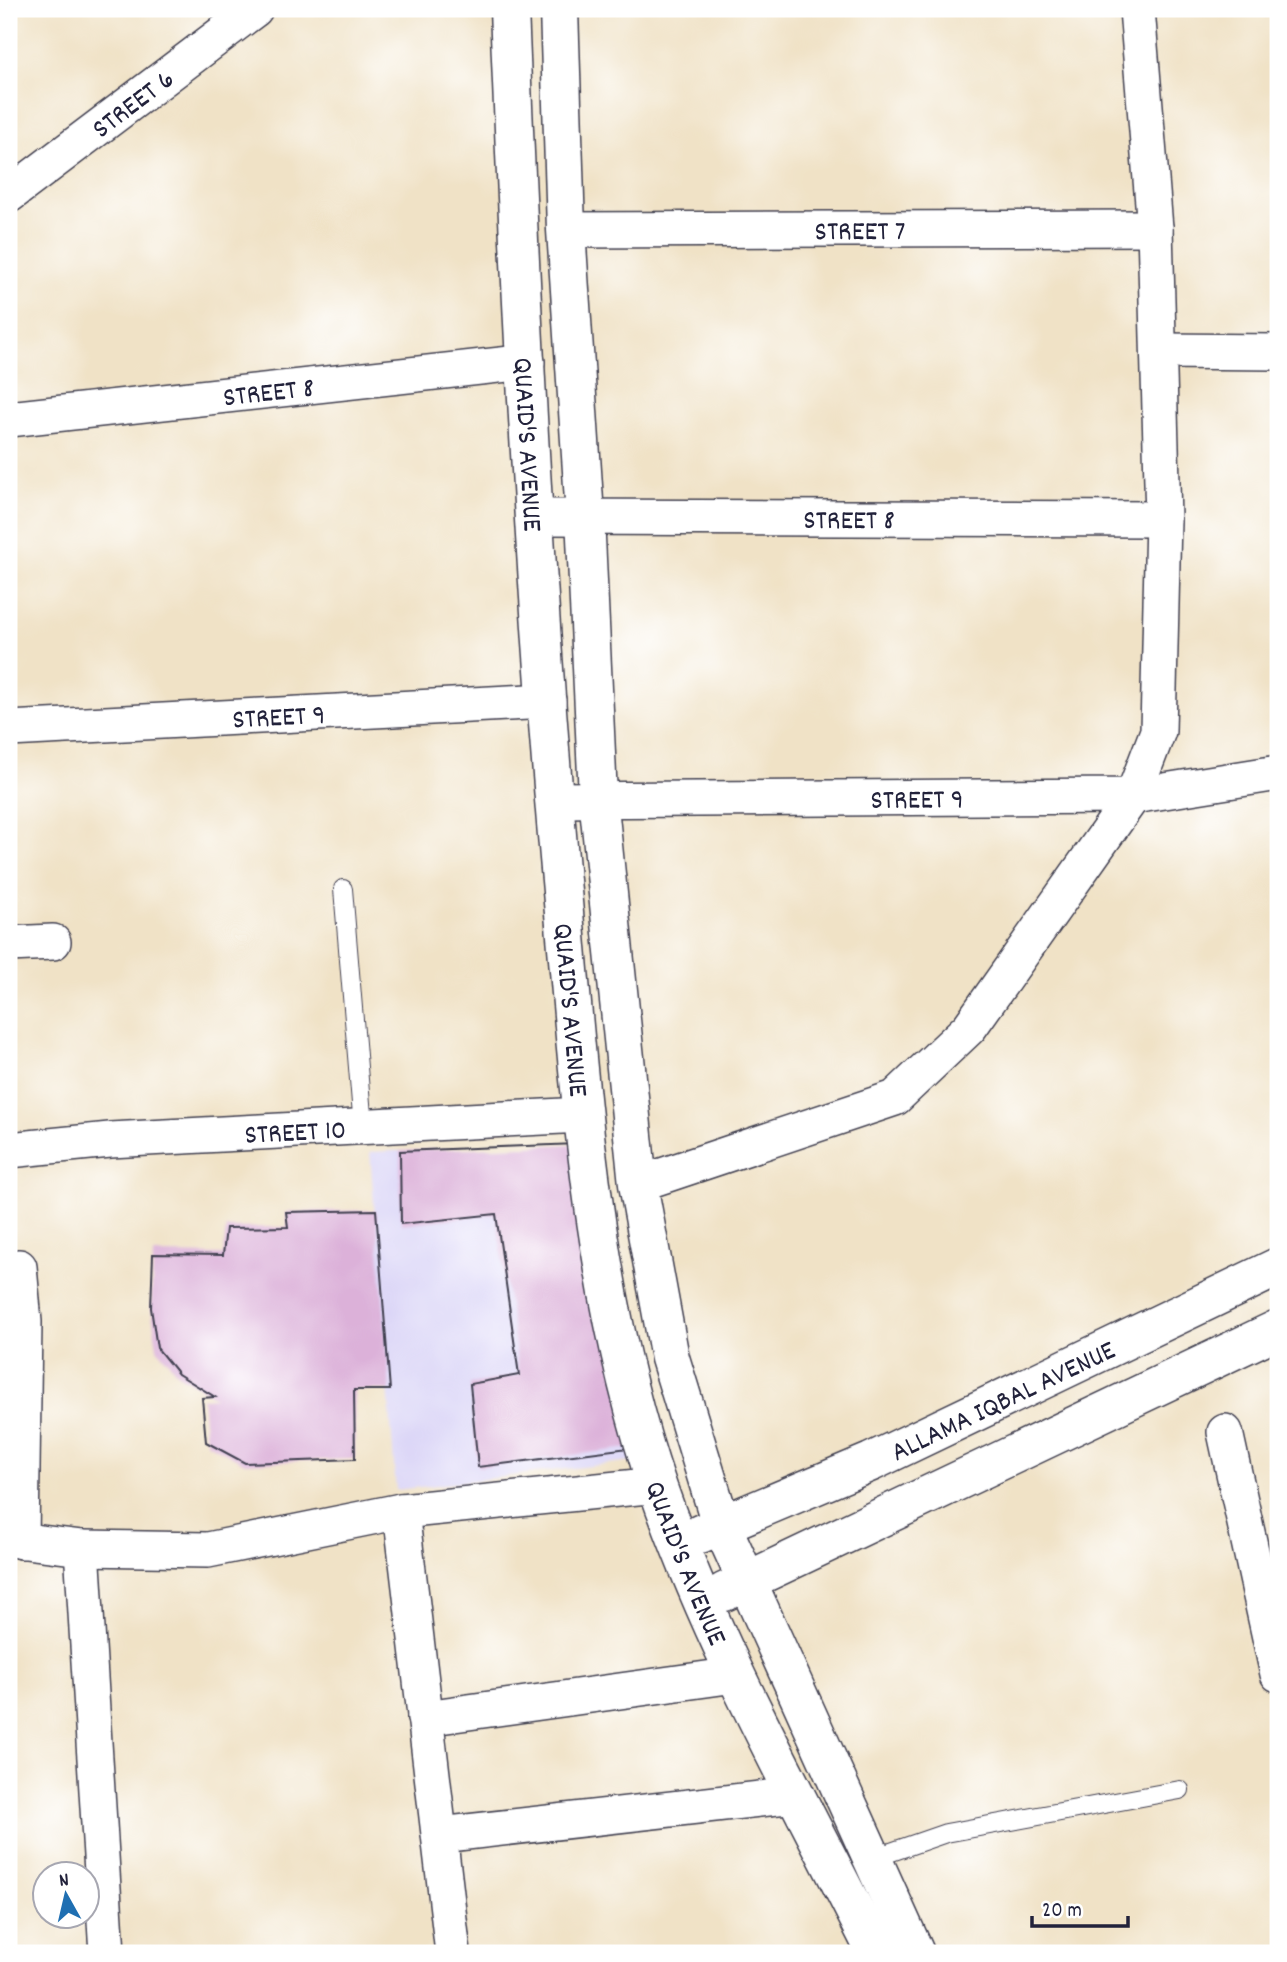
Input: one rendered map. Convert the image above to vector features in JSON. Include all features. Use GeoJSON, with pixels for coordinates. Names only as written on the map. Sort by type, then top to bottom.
{"type":"FeatureCollection","features":[{"type":"Feature","properties":{"kind":"street","name":"STREET 6"},"geometry":{"type":"LineString","coordinates":[[9,195],[255,9]]}},
{"type":"Feature","properties":{"kind":"street","name":"QUAID'S AVENUE"},"geometry":{"type":"LineString","coordinates":[[509,9],[553,800],[582,1115],[618,1344],[657,1485],[702,1603],[838,1877],[870,1952]]}},
{"type":"Feature","properties":{"kind":"street","name":"QUAID'S AVENUE"},"geometry":{"type":"LineString","coordinates":[[559,9],[566,230],[585,516],[598,797],[638,1184],[670,1358],[721,1524],[915,1953]]}},
{"type":"Feature","properties":{"kind":"street"},"geometry":{"type":"LineString","coordinates":[[638,1184],[895,1098],[969,1028],[1133,796],[1158,731],[1163,519],[1155,228],[1137,9]]}},
{"type":"Feature","properties":{"kind":"street","name":"STREET 7"},"geometry":{"type":"LineString","coordinates":[[566,230],[1155,228]]}},
{"type":"Feature","properties":{"kind":"street"},"geometry":{"type":"LineString","coordinates":[[1160,351],[1278,352]]}},
{"type":"Feature","properties":{"kind":"street","name":"STREET 8"},"geometry":{"type":"LineString","coordinates":[[9,419],[527,362]]}},
{"type":"Feature","properties":{"kind":"street","name":"STREET 8"},"geometry":{"type":"LineString","coordinates":[[536,517],[1163,519]]}},
{"type":"Feature","properties":{"kind":"street","name":"STREET 9"},"geometry":{"type":"LineString","coordinates":[[9,729],[548,701]]}},
{"type":"Feature","properties":{"kind":"street","name":"STREET 9"},"geometry":{"type":"LineString","coordinates":[[553,800],[598,797],[1133,796],[1278,772]]}},
{"type":"Feature","properties":{"kind":"street"},"geometry":{"type":"LineString","coordinates":[[9,944],[53,942]]}},
{"type":"Feature","properties":{"kind":"street","name":"STREET 10"},"geometry":{"type":"LineString","coordinates":[[9,1150],[110,1140],[582,1115]]}},
{"type":"Feature","properties":{"kind":"street"},"geometry":{"type":"LineString","coordinates":[[19,1267],[24,1322],[15,1540],[82,1548],[208,1550],[401,1511],[657,1485]]}},
{"type":"Feature","properties":{"kind":"street","name":"ALLAMA IQBAL AVENUE"},"geometry":{"type":"LineString","coordinates":[[679,1544],[871,1462],[1278,1267]]}},
{"type":"Feature","properties":{"kind":"street","name":"ALLAMA IQBAL AVENUE"},"geometry":{"type":"LineString","coordinates":[[702,1603],[1278,1329]]}},
{"type":"Feature","properties":{"kind":"street"},"geometry":{"type":"LineString","coordinates":[[1225,1432],[1278,1674]]}},
{"type":"Feature","properties":{"kind":"street"},"geometry":{"type":"LineString","coordinates":[[401,1511],[453,1953]]}},
{"type":"Feature","properties":{"kind":"street"},"geometry":{"type":"LineString","coordinates":[[82,1548],[107,1953]]}},
{"type":"Feature","properties":{"kind":"street"},"geometry":{"type":"LineString","coordinates":[[425,1718],[736,1675]]}},
{"type":"Feature","properties":{"kind":"street"},"geometry":{"type":"LineString","coordinates":[[440,1835],[796,1795]]}},
{"type":"Feature","properties":{"kind":"lane"},"geometry":{"type":"LineString","coordinates":[[343,889],[363,1127]]}},
{"type":"Feature","properties":{"kind":"lane"},"geometry":{"type":"LineString","coordinates":[[838,1877],[871,1858],[946,1833],[1180,1790]]}},
{"type":"Feature","properties":{"kind":"shaded area"},"geometry":{"type":"Polygon","coordinates":[[[577,1144],[632,1461],[396,1490],[370,1152],[577,1144]]]}},
{"type":"Feature","properties":{"kind":"building"},"geometry":{"type":"Polygon","coordinates":[[[577,1144],[629,1448],[478,1467],[470,1384],[519,1375],[496,1214],[401,1224],[400,1151],[577,1144]]]}},
{"type":"Feature","properties":{"kind":"building"},"geometry":{"type":"Polygon","coordinates":[[[376,1210],[390,1390],[354,1390],[355,1459],[245,1463],[206,1442],[202,1398],[215,1397],[178,1374],[157,1348],[151,1308],[153,1254],[223,1255],[226,1228],[288,1227],[286,1212],[376,1210]]]}}]}
